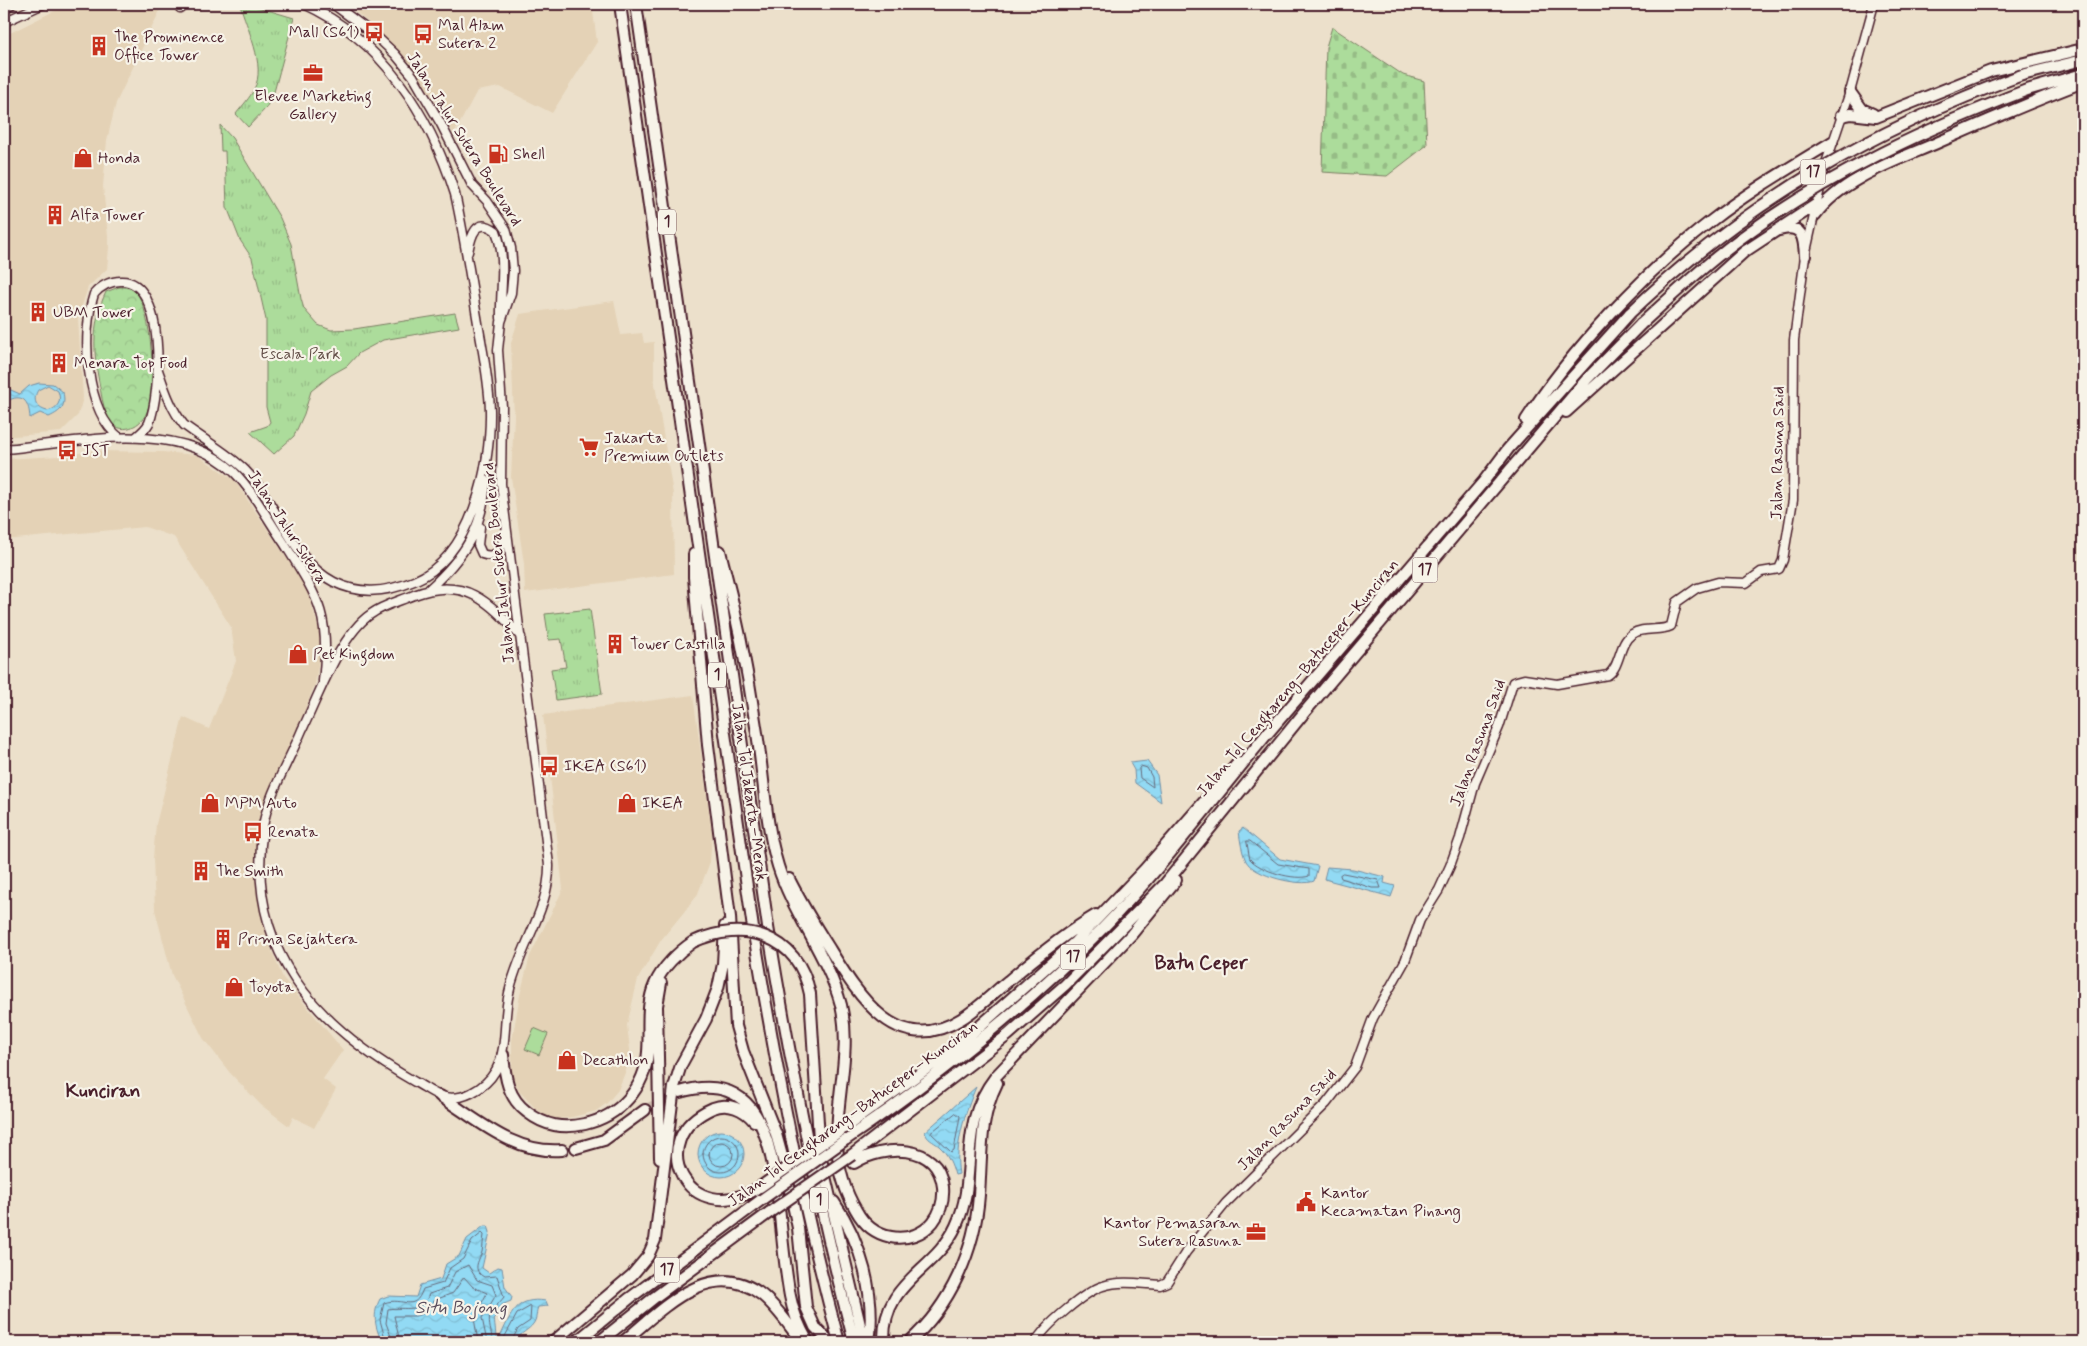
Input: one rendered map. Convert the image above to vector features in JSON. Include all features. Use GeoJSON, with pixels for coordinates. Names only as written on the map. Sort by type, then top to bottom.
{"type":"FeatureCollection","features":[{"type":"Feature","properties":{"kind":"highway","name":"Jalan Tol Jakarta–Merak"},"geometry":{"type":"LineString","coordinates":[[620,4],[753,928],[775,1060],[821,1274],[839,1342]]}},
{"type":"Feature","properties":{"kind":"highway","name":"Jalan Tol Jakarta–Merak"},"geometry":{"type":"LineString","coordinates":[[636,4],[768,927],[789,1056],[825,1231],[854,1342]]}},
{"type":"Feature","properties":{"kind":"highway"},"geometry":{"type":"LineString","coordinates":[[1841,116],[1851,114],[1870,118],[1884,115],[1941,89],[1991,71],[2083,49]]}},
{"type":"Feature","properties":{"kind":"highway","name":"Jalan Tol Cengkareng–Batuceper–Kunciran"},"geometry":{"type":"LineString","coordinates":[[576,1342],[630,1298],[761,1200],[902,1101],[966,1053],[1056,974],[1142,887],[1191,831],[1266,736],[1484,481],[1508,449],[1630,313],[1693,255],[1741,220],[1825,165],[1926,113],[2022,75],[2083,60]]}},
{"type":"Feature","properties":{"kind":"highway","name":"Jalan Tol Cengkareng–Batuceper–Kunciran"},"geometry":{"type":"LineString","coordinates":[[1216,824],[1302,714],[1587,379],[1642,324],[1704,267],[1747,234],[1832,179],[1932,128],[2027,90],[2083,74]]}},
{"type":"Feature","properties":{"kind":"highway"},"geometry":{"type":"LineString","coordinates":[[1815,215],[1822,205],[1837,193],[1887,164],[1982,122],[2083,82]]}},
{"type":"Feature","properties":{"kind":"highway"},"geometry":{"type":"LineString","coordinates":[[1850,92],[1862,109],[1884,115]]}},
{"type":"Feature","properties":{"kind":"highway"},"geometry":{"type":"LineString","coordinates":[[1508,449],[1536,404],[1594,332],[1643,281],[1712,220],[1832,142]]}},
{"type":"Feature","properties":{"kind":"highway"},"geometry":{"type":"LineString","coordinates":[[1806,158],[1819,157],[1823,160],[1825,166]]}},
{"type":"Feature","properties":{"kind":"highway"},"geometry":{"type":"LineString","coordinates":[[1821,187],[1826,193],[1837,193]]}},
{"type":"Feature","properties":{"kind":"highway"},"geometry":{"type":"LineString","coordinates":[[1532,444],[1744,252],[1818,204]]}},
{"type":"Feature","properties":{"kind":"highway"},"geometry":{"type":"LineString","coordinates":[[1775,231],[1788,227],[1796,230],[1804,240],[1805,256]]}},
{"type":"Feature","properties":{"kind":"highway"},"geometry":{"type":"LineString","coordinates":[[708,506],[730,589],[751,691],[773,844],[778,865],[790,897],[834,985],[842,1009],[843,1046],[836,1138],[841,1171],[850,1200],[864,1222],[883,1235],[908,1237],[919,1233],[934,1221],[943,1202],[942,1183],[938,1171],[925,1158],[906,1150],[890,1149],[853,1159]]}},
{"type":"Feature","properties":{"kind":"highway"},"geometry":{"type":"LineString","coordinates":[[694,520],[694,577],[707,725],[730,917],[736,1026],[743,1051],[776,1134],[785,1167],[798,1228],[805,1301],[815,1327],[830,1342]]}},
{"type":"Feature","properties":{"kind":"highway"},"geometry":{"type":"LineString","coordinates":[[771,1153],[760,1128],[741,1110],[730,1106],[714,1108],[698,1116],[686,1128],[680,1139],[677,1156],[680,1170],[688,1183],[697,1192],[713,1199],[729,1200],[744,1196],[760,1187],[847,1126],[968,1038],[1075,942],[1144,870],[1224,776],[1266,736]]}},
{"type":"Feature","properties":{"kind":"highway"},"geometry":{"type":"LineString","coordinates":[[884,1342],[886,1322],[895,1296],[946,1242],[957,1224],[965,1196],[973,1120],[985,1092],[1009,1063],[1144,922],[1216,824]]}},
{"type":"Feature","properties":{"kind":"highway","name":"17"},"geometry":{"type":"LineString","coordinates":[[598,1342],[655,1297],[770,1214],[853,1159],[979,1058],[1064,985],[1165,884],[1216,824]]}},
{"type":"Feature","properties":{"kind":"highway"},"geometry":{"type":"LineString","coordinates":[[773,844],[801,902],[857,992],[883,1019],[906,1029],[931,1030],[962,1019],[1053,943],[1107,908]]}},
{"type":"Feature","properties":{"kind":"highway"},"geometry":{"type":"LineString","coordinates":[[553,1342],[643,1263],[655,1240],[676,1081],[686,1054],[710,1010],[722,976],[725,937],[724,860]]}},
{"type":"Feature","properties":{"kind":"highway"},"geometry":{"type":"LineString","coordinates":[[503,1055],[505,1077],[511,1093],[520,1106],[538,1120],[550,1125],[568,1127],[592,1122],[610,1114],[630,1098],[643,1073],[648,1053],[648,1020],[651,996],[655,983],[668,966],[693,942],[713,934],[735,930],[753,932],[769,938],[784,948],[796,960],[805,977],[810,994],[819,1150],[864,1342]]}},
{"type":"Feature","properties":{"kind":"highway"},"geometry":{"type":"LineString","coordinates":[[660,1206],[657,1006],[660,989],[668,966]]}},
{"type":"Feature","properties":{"kind":"highway"},"geometry":{"type":"LineString","coordinates":[[910,1342],[929,1322],[944,1301],[965,1258],[978,1206],[984,1118],[990,1098],[1009,1063]]}},
{"type":"Feature","properties":{"kind":"highway"},"geometry":{"type":"LineString","coordinates":[[680,1092],[715,1089],[737,1097],[749,1106],[760,1121],[771,1153],[790,1296],[795,1316],[808,1342]]}},
{"type":"Feature","properties":{"kind":"highway"},"geometry":{"type":"LineString","coordinates":[[440,1096],[515,1144],[540,1151],[562,1150]]}},
{"type":"Feature","properties":{"kind":"highway"},"geometry":{"type":"LineString","coordinates":[[576,1148],[604,1140],[645,1110]]}},
{"type":"Feature","properties":{"kind":"highway"},"geometry":{"type":"LineString","coordinates":[[830,1195],[850,1228],[858,1250],[870,1303],[869,1342]]}},
{"type":"Feature","properties":{"kind":"highway"},"geometry":{"type":"LineString","coordinates":[[623,1342],[668,1303],[691,1289],[717,1281],[736,1283],[760,1294],[802,1342]]}},
{"type":"Feature","properties":{"kind":"main road"},"geometry":{"type":"LineString","coordinates":[[4,8],[12,4]]}},
{"type":"Feature","properties":{"kind":"main road"},"geometry":{"type":"LineString","coordinates":[[4,22],[43,4]]}},
{"type":"Feature","properties":{"kind":"main road","name":"Jalan Jalur Sutera Boulevard"},"geometry":{"type":"LineString","coordinates":[[333,4],[376,36],[395,54],[413,76],[472,185],[487,201],[506,229],[511,248],[513,271],[511,293],[501,322],[498,350],[502,407],[501,484],[549,876],[547,894],[526,939],[510,988],[504,1030],[503,1055]]}},
{"type":"Feature","properties":{"kind":"main road","name":"Jalan Rasuna Said"},"geometry":{"type":"LineString","coordinates":[[1036,1342],[1050,1323],[1100,1287],[1115,1284],[1160,1285],[1167,1282],[1186,1252],[1226,1203],[1326,1104],[1352,1071],[1377,1010],[1405,961],[1420,920],[1439,890],[1450,866],[1475,784],[1499,727],[1513,682],[1517,679],[1524,679],[1557,684],[1608,675],[1614,669],[1628,638],[1639,630],[1671,626],[1677,602],[1688,593],[1710,584],[1746,583],[1761,572],[1776,570],[1782,565],[1794,500],[1794,340],[1805,256],[1825,166],[1850,92],[1874,4]]}},
{"type":"Feature","properties":{"kind":"main road","name":"Jalan Jalur Sutera Boulevard"},"geometry":{"type":"LineString","coordinates":[[158,370],[170,405],[184,425],[245,471],[263,492],[308,561],[324,576],[348,587],[365,591],[397,588],[422,578],[436,568],[447,558],[464,530],[482,483],[487,458],[489,396],[455,194],[426,122],[394,75],[352,34],[309,5]]}},
{"type":"Feature","properties":{"kind":"main road"},"geometry":{"type":"LineString","coordinates":[[467,258],[471,236],[477,229],[483,225],[490,226],[496,231],[504,267],[500,296],[501,322]]}},
{"type":"Feature","properties":{"kind":"main road"},"geometry":{"type":"LineString","coordinates":[[120,438],[111,430],[103,418],[90,378],[88,348],[92,301],[98,289],[106,284],[119,281],[128,281],[135,285],[147,299],[157,341],[158,370],[149,423],[136,437]]}},
{"type":"Feature","properties":{"kind":"main road","name":"Jalan Jalur Sutera"},"geometry":{"type":"LineString","coordinates":[[4,449],[136,437],[163,440],[201,450],[235,473],[310,585],[318,601],[326,636],[322,685]]}},
{"type":"Feature","properties":{"kind":"main road"},"geometry":{"type":"LineString","coordinates":[[487,458],[485,503],[478,545],[482,554],[489,557],[496,555],[501,550],[505,531],[505,515]]}},
{"type":"Feature","properties":{"kind":"main road"},"geometry":{"type":"LineString","coordinates":[[429,589],[450,570],[465,551],[485,503]]}},
{"type":"Feature","properties":{"kind":"main road","name":"Jalan Jalur Sutera"},"geometry":{"type":"LineString","coordinates":[[440,1096],[382,1063],[334,1026],[308,999],[284,963],[270,929],[261,894],[263,825],[274,794],[322,685],[343,647],[364,618],[383,607],[429,589],[449,588],[475,595],[498,612],[521,637]]}},
{"type":"Feature","properties":{"kind":"main road"},"geometry":{"type":"LineString","coordinates":[[440,1096],[464,1096],[477,1090],[491,1078],[503,1055]]}},
{"type":"Feature","properties":{"kind":"shaded area"},"geometry":{"type":"Polygon","coordinates":[[[82,4],[163,4],[116,103],[107,140],[103,186],[109,247],[107,269],[88,287],[78,318],[83,398],[78,415],[61,432],[4,437],[4,36],[54,11],[82,4]]]}},
{"type":"Feature","properties":{"kind":"shaded area"},"geometry":{"type":"Polygon","coordinates":[[[347,4],[592,4],[597,42],[552,113],[500,87],[477,91],[454,134],[435,99],[377,30],[347,4]]]}},
{"type":"Feature","properties":{"kind":"shaded area","name":"Jakarta Premium Outlets"},"geometry":{"type":"Polygon","coordinates":[[[614,301],[621,335],[642,333],[644,343],[654,342],[654,378],[673,494],[674,574],[525,593],[524,564],[511,477],[514,417],[511,343],[520,314],[614,301]]]}},
{"type":"Feature","properties":{"kind":"shaded area"},"geometry":{"type":"Polygon","coordinates":[[[94,451],[162,452],[197,455],[234,480],[307,588],[322,641],[315,684],[261,821],[255,871],[266,937],[283,978],[343,1050],[323,1079],[336,1089],[314,1128],[293,1117],[289,1126],[261,1105],[230,1073],[203,1038],[172,975],[155,910],[153,858],[156,824],[183,717],[209,729],[236,661],[231,627],[174,537],[145,527],[4,540],[4,459],[59,456],[94,451]]]}},
{"type":"Feature","properties":{"kind":"shaded area"},"geometry":{"type":"Polygon","coordinates":[[[693,695],[712,833],[710,862],[697,896],[661,940],[638,979],[627,1025],[631,1058],[618,1090],[607,1103],[596,1111],[568,1118],[551,1119],[537,1110],[519,1091],[512,1074],[512,1040],[520,995],[530,956],[563,889],[543,715],[693,695]]]}},
{"type":"Feature","properties":{"kind":"shaded area"},"geometry":{"type":"Polygon","coordinates":[[[1811,1336],[1830,1337],[1829,1342],[1811,1342],[1811,1336]]]}},
{"type":"Feature","properties":{"kind":"green space"},"geometry":{"type":"Polygon","coordinates":[[[240,4],[247,4],[294,18],[274,92],[266,108],[248,127],[236,114],[254,89],[258,69],[254,46],[240,4]]]}},
{"type":"Feature","properties":{"kind":"green space"},"geometry":{"type":"Polygon","coordinates":[[[1332,27],[1403,75],[1424,81],[1427,145],[1387,176],[1322,172],[1326,47],[1332,27]]]}},
{"type":"Feature","properties":{"kind":"green space","name":"Escala Park"},"geometry":{"type":"Polygon","coordinates":[[[220,125],[232,138],[280,218],[291,244],[304,309],[318,325],[331,330],[354,329],[455,313],[459,327],[383,340],[359,353],[347,366],[331,375],[311,391],[304,414],[294,436],[274,454],[250,432],[267,426],[270,422],[266,407],[266,320],[252,258],[240,240],[227,207],[225,151],[221,151],[220,125]]]}},
{"type":"Feature","properties":{"kind":"green space"},"geometry":{"type":"Polygon","coordinates":[[[119,287],[128,288],[136,292],[146,316],[151,350],[152,386],[147,412],[139,423],[128,428],[116,427],[107,416],[99,382],[95,348],[96,325],[101,303],[106,292],[119,287]]]}},
{"type":"Feature","properties":{"kind":"green space"},"geometry":{"type":"Polygon","coordinates":[[[590,609],[602,694],[556,700],[551,669],[566,667],[561,639],[549,640],[545,614],[590,609]]]}},
{"type":"Feature","properties":{"kind":"green space"},"geometry":{"type":"Polygon","coordinates":[[[534,1028],[548,1034],[539,1055],[525,1049],[534,1028]]]}},
{"type":"Feature","properties":{"kind":"water"},"geometry":{"type":"Polygon","coordinates":[[[39,383],[53,384],[63,392],[64,401],[62,408],[49,417],[40,413],[30,418],[29,408],[25,401],[19,398],[9,400],[4,396],[4,387],[20,394],[29,386],[39,383]],[[48,385],[38,390],[35,397],[36,403],[43,410],[47,411],[54,408],[59,401],[58,391],[48,385]]]}},
{"type":"Feature","properties":{"kind":"water"},"geometry":{"type":"Polygon","coordinates":[[[1147,761],[1157,775],[1161,802],[1135,783],[1134,770],[1130,763],[1147,761]]]}},
{"type":"Feature","properties":{"kind":"water"},"geometry":{"type":"Polygon","coordinates":[[[1243,828],[1280,859],[1318,866],[1314,881],[1299,883],[1278,879],[1268,876],[1251,866],[1246,861],[1241,846],[1239,831],[1243,828]]]}},
{"type":"Feature","properties":{"kind":"water"},"geometry":{"type":"Polygon","coordinates":[[[1327,867],[1353,869],[1385,877],[1384,883],[1395,886],[1391,897],[1324,879],[1327,867]]]}},
{"type":"Feature","properties":{"kind":"water"},"geometry":{"type":"Polygon","coordinates":[[[976,1087],[959,1141],[959,1174],[955,1175],[945,1152],[929,1139],[925,1132],[976,1087]]]}},
{"type":"Feature","properties":{"kind":"water"},"geometry":{"type":"Polygon","coordinates":[[[726,1131],[738,1137],[743,1145],[743,1163],[738,1171],[730,1176],[716,1177],[704,1171],[699,1163],[698,1149],[704,1137],[712,1132],[726,1131]]]}},
{"type":"Feature","properties":{"kind":"water","name":"Situ Bojong"},"geometry":{"type":"Polygon","coordinates":[[[484,1226],[488,1226],[490,1232],[482,1268],[489,1273],[498,1267],[502,1268],[505,1287],[512,1297],[511,1301],[496,1311],[496,1337],[500,1337],[511,1315],[521,1304],[527,1301],[546,1301],[548,1306],[538,1307],[535,1320],[531,1326],[515,1342],[382,1342],[375,1320],[380,1299],[388,1296],[416,1297],[420,1285],[441,1279],[446,1264],[459,1256],[467,1239],[484,1226]]]}},
{"type":"Feature","properties":{"kind":"tunnel"},"geometry":{"type":"LineString","coordinates":[[645,1110],[679,1092]]}},
{"type":"Feature","properties":{"kind":"place","name":"Mall (S61)"},"geometry":{"type":"Point","coordinates":[374,32]}},
{"type":"Feature","properties":{"kind":"place","name":"Mal Alam Sutera 2"},"geometry":{"type":"Point","coordinates":[423,34]}},
{"type":"Feature","properties":{"kind":"place","name":"The Prominence Office Tower"},"geometry":{"type":"Point","coordinates":[99,46]}},
{"type":"Feature","properties":{"kind":"place","name":"Elevee Marketing Gallery"},"geometry":{"type":"Point","coordinates":[313,73]}},
{"type":"Feature","properties":{"kind":"place","name":"Shell"},"geometry":{"type":"Point","coordinates":[498,154]}},
{"type":"Feature","properties":{"kind":"place","name":"Honda"},"geometry":{"type":"Point","coordinates":[83,158]}},
{"type":"Feature","properties":{"kind":"place","name":"Alfa Tower"},"geometry":{"type":"Point","coordinates":[55,215]}},
{"type":"Feature","properties":{"kind":"place","name":"UBM Tower"},"geometry":{"type":"Point","coordinates":[38,312]}},
{"type":"Feature","properties":{"kind":"place","name":"Menara Top Food"},"geometry":{"type":"Point","coordinates":[59,363]}},
{"type":"Feature","properties":{"kind":"place","name":"Jakarta Premium Outlets"},"geometry":{"type":"Point","coordinates":[589,447]}},
{"type":"Feature","properties":{"kind":"place","name":"JST"},"geometry":{"type":"Point","coordinates":[67,450]}},
{"type":"Feature","properties":{"kind":"place","name":"Tower Castilla"},"geometry":{"type":"Point","coordinates":[615,644]}},
{"type":"Feature","properties":{"kind":"place","name":"Pet Kingdom"},"geometry":{"type":"Point","coordinates":[298,654]}},
{"type":"Feature","properties":{"kind":"place","name":"IKEA (S61)"},"geometry":{"type":"Point","coordinates":[549,766]}},
{"type":"Feature","properties":{"kind":"place","name":"MPM Auto"},"geometry":{"type":"Point","coordinates":[210,803]}},
{"type":"Feature","properties":{"kind":"place","name":"IKEA"},"geometry":{"type":"Point","coordinates":[627,803]}},
{"type":"Feature","properties":{"kind":"place","name":"Renata"},"geometry":{"type":"Point","coordinates":[253,832]}},
{"type":"Feature","properties":{"kind":"place","name":"The Smith"},"geometry":{"type":"Point","coordinates":[201,871]}},
{"type":"Feature","properties":{"kind":"place","name":"Prima Sejahtera"},"geometry":{"type":"Point","coordinates":[223,939]}},
{"type":"Feature","properties":{"kind":"place","name":"Toyota"},"geometry":{"type":"Point","coordinates":[234,987]}},
{"type":"Feature","properties":{"kind":"place","name":"Decathlon"},"geometry":{"type":"Point","coordinates":[567,1060]}},
{"type":"Feature","properties":{"kind":"place","name":"Kantor Kecamatan Pinang"},"geometry":{"type":"Point","coordinates":[1306,1202]}},
{"type":"Feature","properties":{"kind":"place","name":"Kantor Pemasaran Sutera Rasuna"},"geometry":{"type":"Point","coordinates":[1256,1232]}},
{"type":"Feature","properties":{"kind":"district","name":"Batu Ceper"},"geometry":{"type":"Point","coordinates":[1201,963]}},
{"type":"Feature","properties":{"kind":"district","name":"Kunciran"},"geometry":{"type":"Point","coordinates":[103,1091]}}]}
